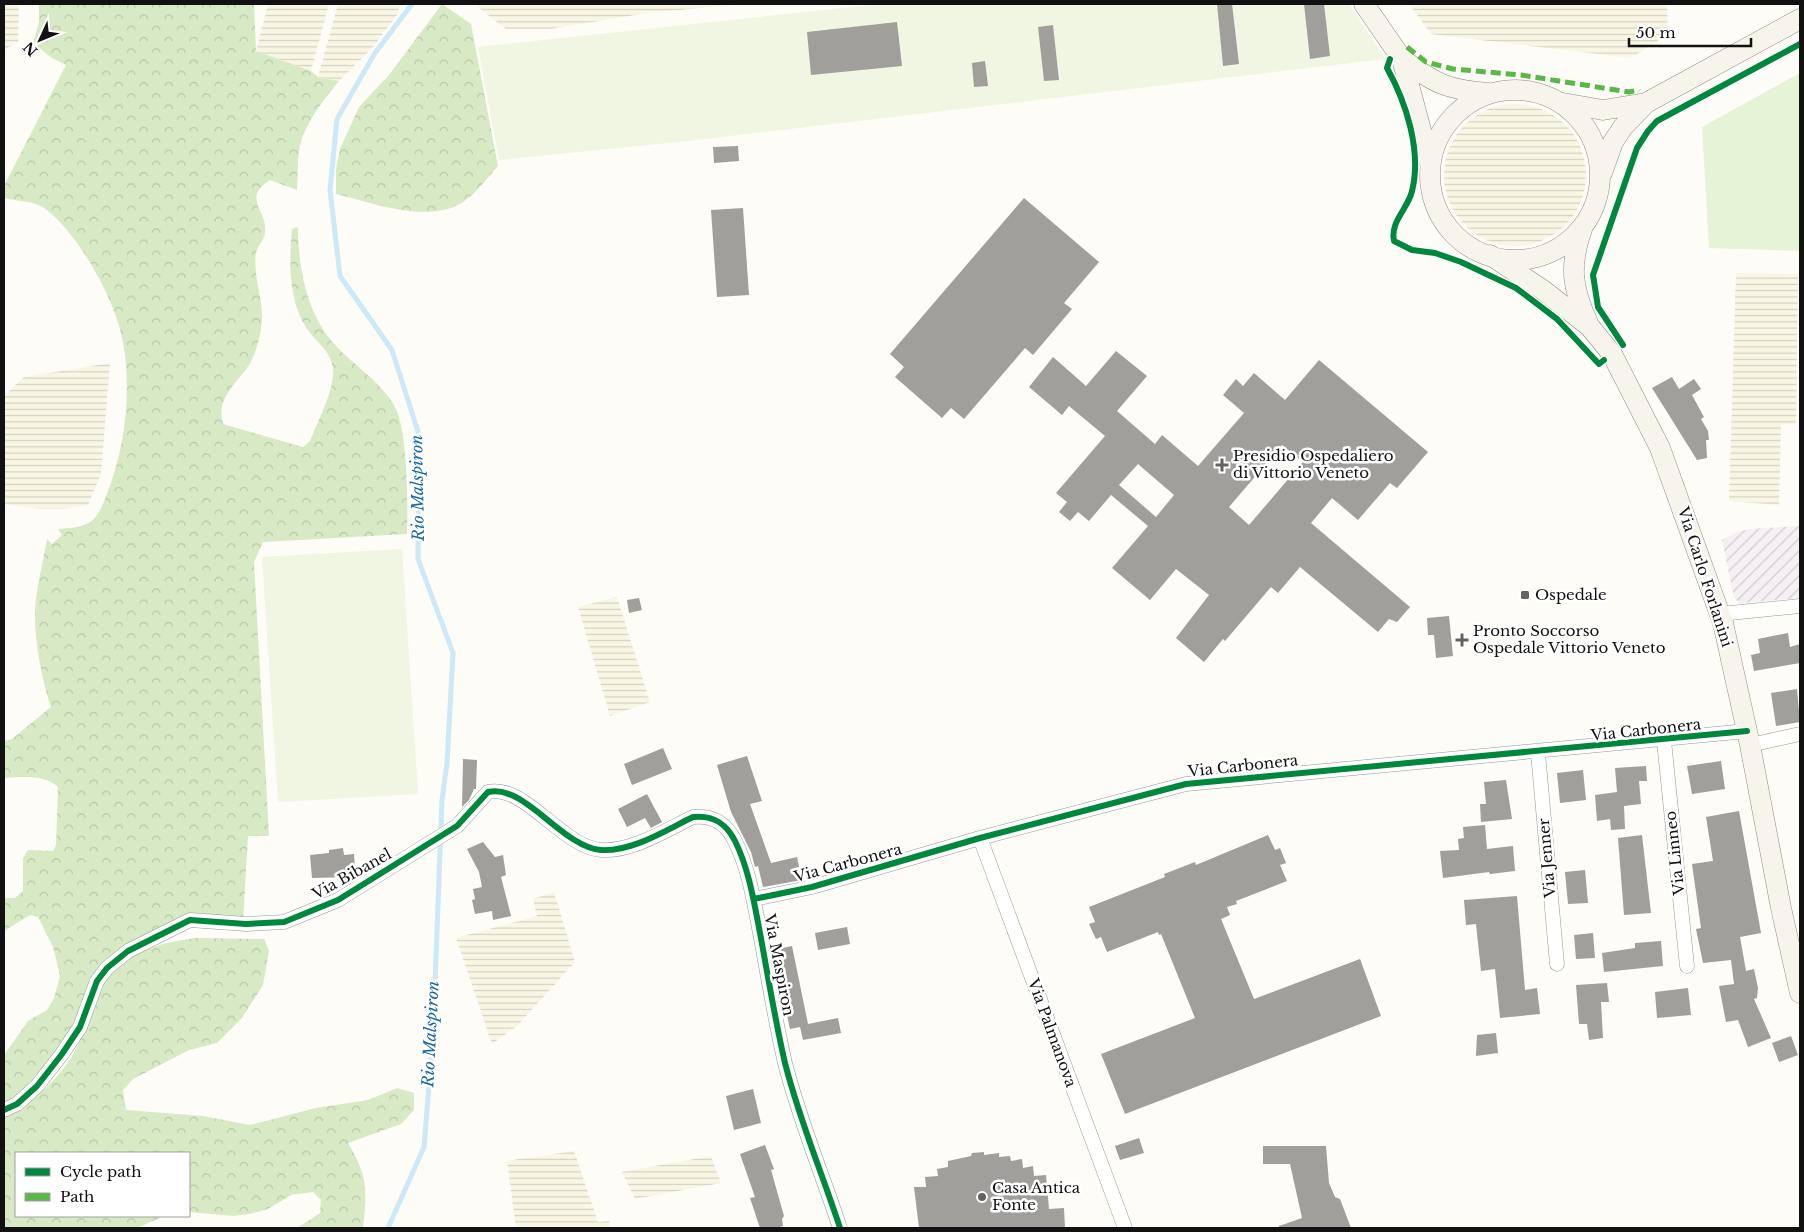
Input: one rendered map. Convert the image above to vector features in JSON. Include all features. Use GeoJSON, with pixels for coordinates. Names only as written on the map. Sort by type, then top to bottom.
{"type":"FeatureCollection","features":[{"type":"Feature","properties":{"kind":"main road"},"geometry":{"type":"LineString","coordinates":[[1364,4],[1402,59],[1430,80],[1462,91],[1490,94]]}},
{"type":"Feature","properties":{"kind":"main road"},"geometry":{"type":"LineString","coordinates":[[1600,178],[1614,142],[1623,127],[1646,103],[1800,19]]}},
{"type":"Feature","properties":{"kind":"main road"},"geometry":{"type":"LineString","coordinates":[[1402,59],[1431,169]]}},
{"type":"Feature","properties":{"kind":"main road"},"geometry":{"type":"LineString","coordinates":[[1508,90],[1526,90],[1544,95],[1561,103],[1578,117],[1591,135],[1598,156],[1600,178],[1598,194],[1584,225],[1569,240],[1552,252],[1538,256],[1511,259],[1490,255],[1465,243],[1449,227],[1437,207],[1431,185],[1434,149],[1443,130],[1471,102],[1490,94],[1508,90]]}},
{"type":"Feature","properties":{"kind":"main road"},"geometry":{"type":"LineString","coordinates":[[1561,103],[1603,110],[1646,103]]}},
{"type":"Feature","properties":{"kind":"main road","name":"Via Carlo Forlanini"},"geometry":{"type":"LineString","coordinates":[[1584,225],[1576,248],[1573,277],[1579,304],[1590,328]]}},
{"type":"Feature","properties":{"kind":"main road","name":"Via Carlo Forlanini"},"geometry":{"type":"LineString","coordinates":[[1490,255],[1543,290],[1590,328],[1612,354],[1660,448],[1720,614],[1749,738],[1781,908],[1800,993]]}},
{"type":"Feature","properties":{"kind":"street"},"geometry":{"type":"LineString","coordinates":[[1720,614],[1800,606]]}},
{"type":"Feature","properties":{"kind":"street","name":"Via Carbonera"},"geometry":{"type":"LineString","coordinates":[[754,899],[812,887],[980,838],[1186,784],[1357,767],[1664,741],[1800,734]]}},
{"type":"Feature","properties":{"kind":"street","name":"Via Linneo"},"geometry":{"type":"LineString","coordinates":[[1664,741],[1686,966]]}},
{"type":"Feature","properties":{"kind":"street","name":"Via Jenner"},"geometry":{"type":"LineString","coordinates":[[1538,753],[1557,964]]}},
{"type":"Feature","properties":{"kind":"street","name":"Via Maspiron"},"geometry":{"type":"LineString","coordinates":[[413,854],[456,826],[484,794],[493,790],[506,792],[520,800],[570,837],[590,848],[601,850],[614,849],[635,843],[693,817],[712,818],[724,826],[735,841],[754,899],[785,1063],[840,1228]]}},
{"type":"Feature","properties":{"kind":"street","name":"Via Palmanova"},"geometry":{"type":"LineString","coordinates":[[980,838],[1126,1228]]}},
{"type":"Feature","properties":{"kind":"street","name":"Via Bibanel"},"geometry":{"type":"LineString","coordinates":[[4,1110],[17,1104],[37,1086],[62,1054],[80,1027],[97,981],[107,968],[128,951],[190,920],[246,924],[284,922],[338,900],[413,854]]}},
{"type":"Feature","properties":{"kind":"shaded area"},"geometry":{"type":"Polygon","coordinates":[[[4,4],[19,4],[18,42],[4,50],[4,4]]]}},
{"type":"Feature","properties":{"kind":"shaded area"},"geometry":{"type":"Polygon","coordinates":[[[268,4],[329,4],[311,71],[256,51],[268,4]]]}},
{"type":"Feature","properties":{"kind":"shaded area"},"geometry":{"type":"Polygon","coordinates":[[[338,4],[401,4],[397,15],[373,47],[339,81],[318,77],[338,4]]]}},
{"type":"Feature","properties":{"kind":"shaded area"},"geometry":{"type":"Polygon","coordinates":[[[474,4],[744,4],[647,13],[551,29],[506,29],[474,4]]]}},
{"type":"Feature","properties":{"kind":"shaded area"},"geometry":{"type":"Polygon","coordinates":[[[1409,4],[1667,4],[1668,34],[1631,58],[1431,34],[1409,4]]]}},
{"type":"Feature","properties":{"kind":"shaded area"},"geometry":{"type":"Polygon","coordinates":[[[1515,104],[1529,105],[1542,109],[1555,116],[1565,125],[1574,135],[1581,148],[1585,161],[1585,189],[1581,202],[1574,215],[1565,225],[1555,234],[1542,241],[1529,245],[1515,246],[1501,245],[1488,241],[1475,234],[1465,225],[1456,215],[1449,202],[1445,189],[1444,175],[1445,161],[1449,148],[1456,135],[1465,125],[1475,116],[1488,109],[1501,105],[1515,104]]]}},
{"type":"Feature","properties":{"kind":"shaded area"},"geometry":{"type":"Polygon","coordinates":[[[1736,273],[1798,274],[1796,424],[1781,424],[1779,505],[1729,501],[1736,273]]]}},
{"type":"Feature","properties":{"kind":"shaded area"},"geometry":{"type":"Polygon","coordinates":[[[110,363],[101,474],[88,505],[64,509],[40,509],[4,504],[4,396],[24,377],[110,363]]]}},
{"type":"Feature","properties":{"kind":"shaded area"},"geometry":{"type":"Polygon","coordinates":[[[1800,526],[1800,598],[1739,603],[1734,597],[1722,540],[1735,533],[1749,529],[1800,526]]]}},
{"type":"Feature","properties":{"kind":"shaded area"},"geometry":{"type":"Polygon","coordinates":[[[617,597],[650,702],[610,716],[578,607],[617,597]]]}},
{"type":"Feature","properties":{"kind":"shaded area"},"geometry":{"type":"Polygon","coordinates":[[[554,892],[575,962],[517,1026],[492,1044],[456,938],[537,916],[533,899],[554,892]]]}},
{"type":"Feature","properties":{"kind":"shaded area"},"geometry":{"type":"Polygon","coordinates":[[[574,1151],[598,1222],[609,1221],[610,1228],[516,1228],[507,1161],[574,1151]]]}},
{"type":"Feature","properties":{"kind":"shaded area"},"geometry":{"type":"Polygon","coordinates":[[[711,1156],[721,1183],[635,1199],[622,1172],[711,1156]]]}},
{"type":"Feature","properties":{"kind":"green space"},"geometry":{"type":"Polygon","coordinates":[[[39,4],[254,4],[256,51],[311,71],[318,77],[339,81],[314,114],[301,141],[297,190],[270,180],[257,193],[256,199],[265,224],[265,235],[257,250],[255,260],[262,313],[261,326],[258,342],[250,363],[224,401],[221,416],[223,424],[303,447],[310,441],[325,406],[333,377],[332,363],[327,352],[307,329],[301,318],[296,306],[291,280],[292,229],[298,227],[302,271],[309,300],[315,314],[330,339],[380,387],[394,405],[399,416],[405,448],[407,534],[263,542],[254,562],[269,836],[248,836],[243,922],[212,916],[123,950],[108,958],[88,986],[66,1042],[52,1063],[16,1096],[4,1104],[4,1055],[28,1021],[47,1010],[54,998],[60,976],[53,947],[38,917],[30,915],[4,931],[4,898],[15,898],[23,891],[23,858],[28,850],[53,851],[56,845],[58,787],[40,778],[4,778],[4,741],[12,739],[51,707],[39,658],[35,620],[37,591],[47,539],[52,544],[62,535],[58,529],[86,524],[93,520],[100,511],[113,477],[123,437],[127,394],[127,373],[121,333],[110,301],[91,264],[68,231],[44,208],[4,198],[4,186],[66,65],[52,58],[33,43],[39,22],[39,4]]]}},
{"type":"Feature","properties":{"kind":"green space"},"geometry":{"type":"Polygon","coordinates":[[[442,4],[471,24],[498,166],[466,200],[452,208],[436,211],[402,210],[336,194],[336,169],[340,149],[359,107],[389,75],[442,4]]]}},
{"type":"Feature","properties":{"kind":"green space"},"geometry":{"type":"Polygon","coordinates":[[[880,4],[1349,4],[1385,59],[688,141],[499,160],[478,47],[880,4]]]}},
{"type":"Feature","properties":{"kind":"green space"},"geometry":{"type":"Polygon","coordinates":[[[1800,73],[1800,251],[1709,248],[1702,127],[1800,73]]]}},
{"type":"Feature","properties":{"kind":"green space"},"geometry":{"type":"Polygon","coordinates":[[[402,549],[418,794],[278,802],[262,557],[402,549]]]}},
{"type":"Feature","properties":{"kind":"green space"},"geometry":{"type":"Polygon","coordinates":[[[196,938],[264,939],[269,951],[263,985],[242,1018],[217,1043],[189,1050],[133,1079],[123,1090],[126,1110],[203,1116],[250,1125],[316,1108],[368,1100],[397,1088],[414,1093],[414,1110],[401,1124],[348,1143],[363,1175],[365,1204],[363,1228],[297,1228],[320,1213],[321,1200],[313,1192],[291,1195],[268,1209],[249,1214],[233,1216],[190,1212],[190,1152],[15,1152],[15,1217],[162,1217],[137,1228],[4,1228],[4,1118],[46,1088],[63,1069],[77,1047],[93,1004],[108,977],[118,967],[141,952],[181,940],[196,938]]]}},
{"type":"Feature","properties":{"kind":"building"},"geometry":{"type":"Polygon","coordinates":[[[1217,4],[1232,4],[1239,64],[1223,66],[1217,4]]]}},
{"type":"Feature","properties":{"kind":"building"},"geometry":{"type":"Polygon","coordinates":[[[1304,4],[1324,4],[1330,56],[1310,59],[1304,4]]]}},
{"type":"Feature","properties":{"kind":"building"},"geometry":{"type":"Polygon","coordinates":[[[897,22],[902,66],[811,75],[807,32],[897,22]]]}},
{"type":"Feature","properties":{"kind":"building"},"geometry":{"type":"Polygon","coordinates":[[[1053,25],[1059,80],[1044,81],[1038,27],[1053,25]]]}},
{"type":"Feature","properties":{"kind":"building"},"geometry":{"type":"Polygon","coordinates":[[[985,61],[988,86],[974,87],[972,63],[985,61]]]}},
{"type":"Feature","properties":{"kind":"building"},"geometry":{"type":"Polygon","coordinates":[[[738,146],[739,161],[714,163],[713,147],[738,146]]]}},
{"type":"Feature","properties":{"kind":"building"},"geometry":{"type":"Polygon","coordinates":[[[1024,198],[1099,262],[1064,303],[1072,309],[1033,355],[1025,348],[964,419],[951,408],[942,418],[895,377],[904,367],[890,354],[1024,198]]]}},
{"type":"Feature","properties":{"kind":"building"},"geometry":{"type":"Polygon","coordinates":[[[743,208],[749,295],[717,297],[711,210],[743,208]]]}},
{"type":"Feature","properties":{"kind":"building"},"geometry":{"type":"Polygon","coordinates":[[[1116,351],[1147,376],[1117,411],[1155,444],[1162,435],[1198,466],[1244,413],[1223,395],[1236,379],[1243,386],[1254,373],[1285,400],[1319,360],[1428,452],[1397,488],[1390,483],[1358,520],[1332,498],[1311,523],[1410,607],[1397,622],[1389,619],[1378,632],[1300,567],[1278,593],[1271,587],[1225,641],[1223,639],[1204,662],[1176,638],[1209,595],[1176,569],[1150,600],[1112,568],[1148,526],[1111,495],[1089,521],[1078,512],[1070,521],[1059,512],[1067,502],[1056,493],[1105,436],[1069,406],[1062,415],[1029,387],[1053,357],[1086,386],[1116,351]],[[1282,445],[1229,507],[1249,525],[1303,462],[1282,445]],[[1138,464],[1119,485],[1156,517],[1174,495],[1138,464]]]}},
{"type":"Feature","properties":{"kind":"building"},"geometry":{"type":"Polygon","coordinates":[[[1672,377],[1679,389],[1694,379],[1701,389],[1692,395],[1704,417],[1701,419],[1708,431],[1709,440],[1706,440],[1707,458],[1697,460],[1652,388],[1672,377]]]}},
{"type":"Feature","properties":{"kind":"building"},"geometry":{"type":"Polygon","coordinates":[[[639,598],[642,610],[629,613],[627,600],[639,598]]]}},
{"type":"Feature","properties":{"kind":"building"},"geometry":{"type":"Polygon","coordinates":[[[1449,616],[1453,656],[1436,658],[1434,635],[1428,635],[1427,618],[1449,616]]]}},
{"type":"Feature","properties":{"kind":"building"},"geometry":{"type":"Polygon","coordinates":[[[1788,633],[1790,647],[1800,644],[1800,663],[1754,671],[1751,655],[1760,653],[1758,639],[1788,633]]]}},
{"type":"Feature","properties":{"kind":"building"},"geometry":{"type":"Polygon","coordinates":[[[1797,689],[1800,722],[1776,726],[1771,693],[1797,689]]]}},
{"type":"Feature","properties":{"kind":"building"},"geometry":{"type":"Polygon","coordinates":[[[663,748],[672,769],[632,785],[624,764],[663,748]]]}},
{"type":"Feature","properties":{"kind":"building"},"geometry":{"type":"Polygon","coordinates":[[[747,756],[762,801],[750,804],[771,863],[797,857],[802,880],[763,887],[758,866],[755,867],[751,852],[731,812],[717,765],[747,756]]]}},
{"type":"Feature","properties":{"kind":"building"},"geometry":{"type":"Polygon","coordinates":[[[463,759],[477,760],[476,789],[474,789],[469,800],[462,807],[463,759]]]}},
{"type":"Feature","properties":{"kind":"building"},"geometry":{"type":"Polygon","coordinates":[[[1721,761],[1725,789],[1692,794],[1687,766],[1721,761]]]}},
{"type":"Feature","properties":{"kind":"building"},"geometry":{"type":"Polygon","coordinates":[[[1646,766],[1647,781],[1639,781],[1641,804],[1624,806],[1625,829],[1611,830],[1610,819],[1597,821],[1595,795],[1617,792],[1615,768],[1646,766]]]}},
{"type":"Feature","properties":{"kind":"building"},"geometry":{"type":"Polygon","coordinates":[[[1583,770],[1586,800],[1560,803],[1557,773],[1583,770]]]}},
{"type":"Feature","properties":{"kind":"building"},"geometry":{"type":"Polygon","coordinates":[[[1506,780],[1512,819],[1481,822],[1480,804],[1486,804],[1484,782],[1506,780]]]}},
{"type":"Feature","properties":{"kind":"building"},"geometry":{"type":"Polygon","coordinates":[[[647,794],[662,822],[651,828],[645,818],[627,827],[618,809],[647,794]]]}},
{"type":"Feature","properties":{"kind":"building"},"geometry":{"type":"Polygon","coordinates":[[[1739,811],[1761,933],[1740,937],[1746,971],[1754,969],[1758,988],[1757,998],[1754,999],[1771,1038],[1748,1047],[1738,1020],[1726,1022],[1719,986],[1734,984],[1731,960],[1703,963],[1696,929],[1701,928],[1692,864],[1713,861],[1706,817],[1739,811]]]}},
{"type":"Feature","properties":{"kind":"building"},"geometry":{"type":"Polygon","coordinates":[[[1485,825],[1487,849],[1513,846],[1515,871],[1490,874],[1489,872],[1443,878],[1440,851],[1459,850],[1458,839],[1464,838],[1463,827],[1485,825]]]}},
{"type":"Feature","properties":{"kind":"building"},"geometry":{"type":"Polygon","coordinates":[[[1268,835],[1275,850],[1280,848],[1286,863],[1280,865],[1287,881],[1236,901],[1237,904],[1227,907],[1230,915],[1221,919],[1254,999],[1360,959],[1381,1016],[1125,1114],[1101,1054],[1195,1018],[1161,934],[1159,935],[1158,932],[1107,952],[1101,937],[1096,939],[1089,924],[1095,922],[1089,907],[1165,877],[1164,874],[1195,862],[1196,865],[1268,835]]]}},
{"type":"Feature","properties":{"kind":"building"},"geometry":{"type":"Polygon","coordinates":[[[1642,835],[1651,913],[1624,915],[1618,838],[1642,835]]]}},
{"type":"Feature","properties":{"kind":"building"},"geometry":{"type":"Polygon","coordinates":[[[483,842],[495,857],[503,855],[506,875],[501,877],[511,916],[493,920],[492,911],[475,914],[472,900],[475,899],[473,889],[482,887],[479,872],[467,849],[483,842]]]}},
{"type":"Feature","properties":{"kind":"building"},"geometry":{"type":"Polygon","coordinates":[[[343,848],[344,855],[354,854],[354,877],[312,878],[310,855],[329,853],[329,850],[343,848]]]}},
{"type":"Feature","properties":{"kind":"building"},"geometry":{"type":"Polygon","coordinates":[[[1585,870],[1588,903],[1568,904],[1565,872],[1585,870]]]}},
{"type":"Feature","properties":{"kind":"building"},"geometry":{"type":"Polygon","coordinates":[[[1517,896],[1525,990],[1537,988],[1540,1014],[1500,1018],[1495,969],[1481,971],[1476,924],[1466,925],[1464,900],[1517,896]]]}},
{"type":"Feature","properties":{"kind":"building"},"geometry":{"type":"Polygon","coordinates":[[[847,927],[850,944],[818,950],[815,933],[847,927]]]}},
{"type":"Feature","properties":{"kind":"building"},"geometry":{"type":"Polygon","coordinates":[[[1593,933],[1595,958],[1576,959],[1574,935],[1593,933]]]}},
{"type":"Feature","properties":{"kind":"building"},"geometry":{"type":"Polygon","coordinates":[[[1661,941],[1663,966],[1604,972],[1602,953],[1635,948],[1635,943],[1661,941]]]}},
{"type":"Feature","properties":{"kind":"building"},"geometry":{"type":"Polygon","coordinates":[[[792,946],[808,1024],[838,1018],[841,1033],[803,1040],[800,1027],[790,1029],[773,950],[792,946]]]}},
{"type":"Feature","properties":{"kind":"building"},"geometry":{"type":"Polygon","coordinates":[[[1607,983],[1609,1002],[1601,1002],[1603,1038],[1589,1040],[1587,1024],[1579,1024],[1576,985],[1607,983]]]}},
{"type":"Feature","properties":{"kind":"building"},"geometry":{"type":"Polygon","coordinates":[[[1688,988],[1691,1015],[1657,1018],[1655,992],[1688,988]]]}},
{"type":"Feature","properties":{"kind":"building"},"geometry":{"type":"Polygon","coordinates":[[[1496,1033],[1498,1053],[1476,1056],[1477,1035],[1496,1033]]]}},
{"type":"Feature","properties":{"kind":"building"},"geometry":{"type":"Polygon","coordinates":[[[1791,1036],[1798,1055],[1779,1062],[1772,1043],[1791,1036]]]}},
{"type":"Feature","properties":{"kind":"building"},"geometry":{"type":"Polygon","coordinates":[[[753,1089],[761,1123],[734,1130],[726,1096],[753,1089]]]}},
{"type":"Feature","properties":{"kind":"building"},"geometry":{"type":"Polygon","coordinates":[[[1139,1138],[1144,1153],[1120,1160],[1115,1146],[1139,1138]]]}},
{"type":"Feature","properties":{"kind":"building"},"geometry":{"type":"Polygon","coordinates":[[[765,1145],[774,1169],[771,1170],[784,1216],[782,1219],[783,1226],[777,1228],[760,1228],[750,1198],[755,1197],[740,1154],[765,1145]]]}},
{"type":"Feature","properties":{"kind":"building"},"geometry":{"type":"Polygon","coordinates":[[[1263,1146],[1326,1146],[1329,1183],[1335,1197],[1340,1199],[1351,1228],[1279,1228],[1279,1226],[1302,1218],[1290,1164],[1263,1164],[1263,1146]]]}},
{"type":"Feature","properties":{"kind":"building","name":"Casa Antica Fonte"},"geometry":{"type":"Polygon","coordinates":[[[984,1152],[984,1155],[999,1153],[999,1157],[1010,1156],[1011,1161],[1022,1159],[1023,1168],[1033,1166],[1034,1176],[1046,1175],[1049,1209],[1064,1208],[1065,1228],[919,1228],[914,1187],[926,1187],[925,1177],[938,1176],[937,1169],[948,1167],[948,1161],[971,1156],[972,1153],[984,1152]]]}},
{"type":"Feature","properties":{"kind":"waterway","name":"Rio Malspiron"},"geometry":{"type":"LineString","coordinates":[[388,1228],[424,1147],[433,1036],[442,800],[447,763],[453,653],[418,559],[419,435],[392,350],[340,276],[330,190],[337,119],[375,53],[412,4]]}},
{"type":"Feature","properties":{"kind":"marked path"},"geometry":{"type":"LineString","coordinates":[[1407,47],[1426,62],[1453,69],[1521,75],[1629,92],[1639,91]]}},
{"type":"Feature","properties":{"kind":"cycle path"},"geometry":{"type":"LineString","coordinates":[[1623,345],[1598,307],[1593,275],[1637,148],[1657,121],[1800,44]]}},
{"type":"Feature","properties":{"kind":"cycle path"},"geometry":{"type":"LineString","coordinates":[[1390,59],[1387,68],[1406,111],[1415,160],[1415,176],[1412,191],[1397,221],[1393,234],[1394,241],[1412,250],[1435,253],[1461,262],[1516,288],[1557,319],[1599,364],[1604,360]]}},
{"type":"Feature","properties":{"kind":"cycle path"},"geometry":{"type":"LineString","coordinates":[[754,899],[812,887],[980,838],[1186,784],[1747,731]]}},
{"type":"Feature","properties":{"kind":"cycle path"},"geometry":{"type":"LineString","coordinates":[[4,1110],[17,1104],[37,1086],[62,1054],[80,1027],[97,981],[107,968],[128,951],[190,920],[246,924],[284,922],[338,900],[457,826],[488,792],[502,792],[515,797],[572,838],[586,846],[601,850],[625,848],[660,834],[693,817],[707,817],[718,821],[727,829],[735,841],[744,863],[753,898],[785,1063],[804,1125],[840,1228]]}},
{"type":"Feature","properties":{"kind":"place","name":"Presidio Ospedaliero di Vittorio Veneto"},"geometry":{"type":"Point","coordinates":[1222,465]}},
{"type":"Feature","properties":{"kind":"place","name":"Ospedale"},"geometry":{"type":"Point","coordinates":[1525,595]}},
{"type":"Feature","properties":{"kind":"place","name":"Pronto Soccorso Ospedale Vittorio Veneto"},"geometry":{"type":"Point","coordinates":[1462,640]}},
{"type":"Feature","properties":{"kind":"place","name":"Casa Antica Fonte"},"geometry":{"type":"Point","coordinates":[982,1197]}}]}
